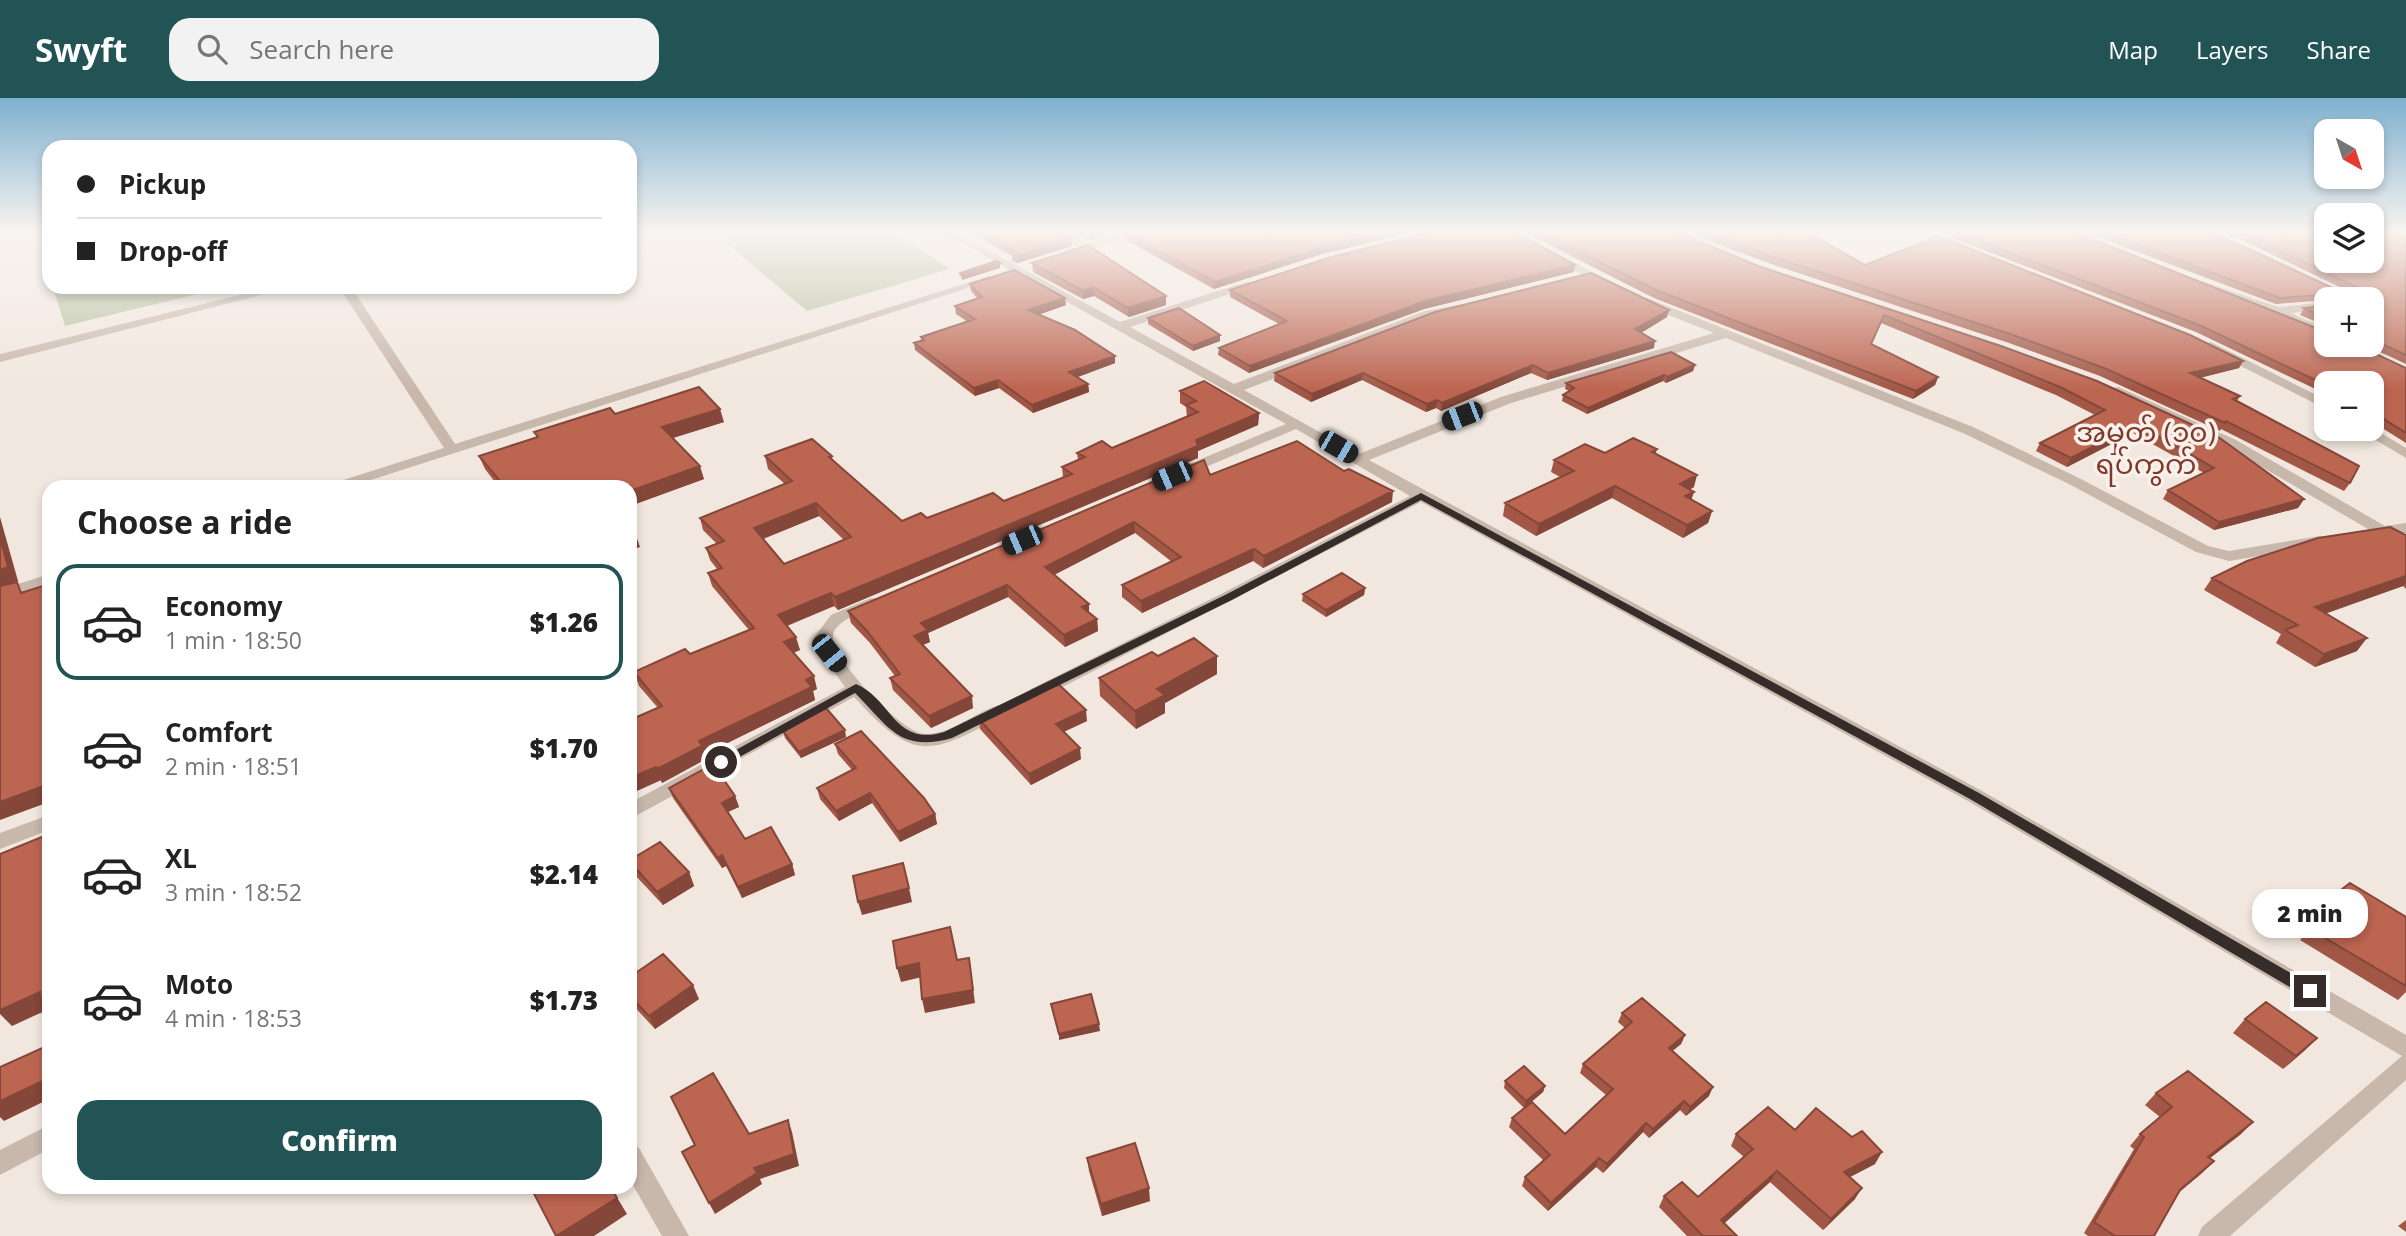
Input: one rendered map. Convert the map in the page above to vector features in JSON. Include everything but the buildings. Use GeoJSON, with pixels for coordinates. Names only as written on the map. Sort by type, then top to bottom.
{"type":"FeatureCollection","features":[{"type":"Feature","properties":{"kind":"street"},"geometry":{"type":"LineString","coordinates":[[358,480],[973,284]]}},
{"type":"Feature","properties":{"kind":"street"},"geometry":{"type":"LineString","coordinates":[[1043,284],[1297,424],[1421,496],[1975,796],[2406,1047]]}},
{"type":"Feature","properties":{"kind":"street"},"geometry":{"type":"LineString","coordinates":[[1121,326],[1251,284]]}},
{"type":"Feature","properties":{"kind":"street"},"geometry":{"type":"LineString","coordinates":[[1609,284],[1725,334],[1968,430],[2213,553],[2229,556],[2332,540]]}},
{"type":"Feature","properties":{"kind":"street"},"geometry":{"type":"LineString","coordinates":[[2202,284],[2276,310],[2314,328]]}},
{"type":"Feature","properties":{"kind":"street"},"geometry":{"type":"LineString","coordinates":[[0,358],[258,294]]}},
{"type":"Feature","properties":{"kind":"street"},"geometry":{"type":"LineString","coordinates":[[350,294],[452,450]]}},
{"type":"Feature","properties":{"kind":"street"},"geometry":{"type":"LineString","coordinates":[[1234,389],[1429,314],[1467,304]]}},
{"type":"Feature","properties":{"kind":"street"},"geometry":{"type":"LineString","coordinates":[[2276,310],[2314,307]]}},
{"type":"Feature","properties":{"kind":"street"},"geometry":{"type":"LineString","coordinates":[[1358,459],[1506,400],[1725,334]]}},
{"type":"Feature","properties":{"kind":"street"},"geometry":{"type":"LineString","coordinates":[[2202,341],[2314,399]]}},
{"type":"Feature","properties":{"kind":"street"},"geometry":{"type":"LineString","coordinates":[[2106,386],[2231,443],[2406,545]]}},
{"type":"Feature","properties":{"kind":"street"},"geometry":{"type":"LineString","coordinates":[[1168,478],[1297,424]]}},
{"type":"Feature","properties":{"kind":"street"},"geometry":{"type":"LineString","coordinates":[[2384,441],[2406,454]]}},
{"type":"Feature","properties":{"kind":"street"},"geometry":{"type":"LineString","coordinates":[[885,597],[833,622],[825,633],[824,640],[829,653],[856,688],[902,733],[929,741],[948,735],[1229,597],[1421,496]]}},
{"type":"Feature","properties":{"kind":"street"},"geometry":{"type":"LineString","coordinates":[[2358,536],[2406,528]]}},
{"type":"Feature","properties":{"kind":"street"},"geometry":{"type":"LineString","coordinates":[[0,595],[42,581]]}},
{"type":"Feature","properties":{"kind":"street"},"geometry":{"type":"LineString","coordinates":[[637,808],[856,688]]}},
{"type":"Feature","properties":{"kind":"street"},"geometry":{"type":"LineString","coordinates":[[0,841],[42,825]]}},
{"type":"Feature","properties":{"kind":"street"},"geometry":{"type":"LineString","coordinates":[[2211,1236],[2406,1065]]}},
{"type":"Feature","properties":{"kind":"street"},"geometry":{"type":"LineString","coordinates":[[0,1163],[42,1140]]}},
{"type":"Feature","properties":{"kind":"street"},"geometry":{"type":"LineString","coordinates":[[637,1168],[676,1236]]}},
{"type":"Feature","properties":{"kind":"green space"},"geometry":{"type":"Polygon","coordinates":[[[775,284],[899,284],[807,311],[775,284]]]}},
{"type":"Feature","properties":{"kind":"green space"},"geometry":{"type":"Polygon","coordinates":[[[55,294],[197,294],[65,326],[55,294]]]}},
{"type":"Feature","properties":{"kind":"district","name":"အမှတ် (၁၀) ရပ်ကွက်"},"geometry":{"type":"Point","coordinates":[2146,447]}},
{"type":"Feature","properties":{"kind":"route"},"geometry":{"type":"LineString","coordinates":[[721,762],[856,688],[902,733],[929,741],[948,735],[1229,597],[1421,496],[1975,796],[2310,991]]}}]}
